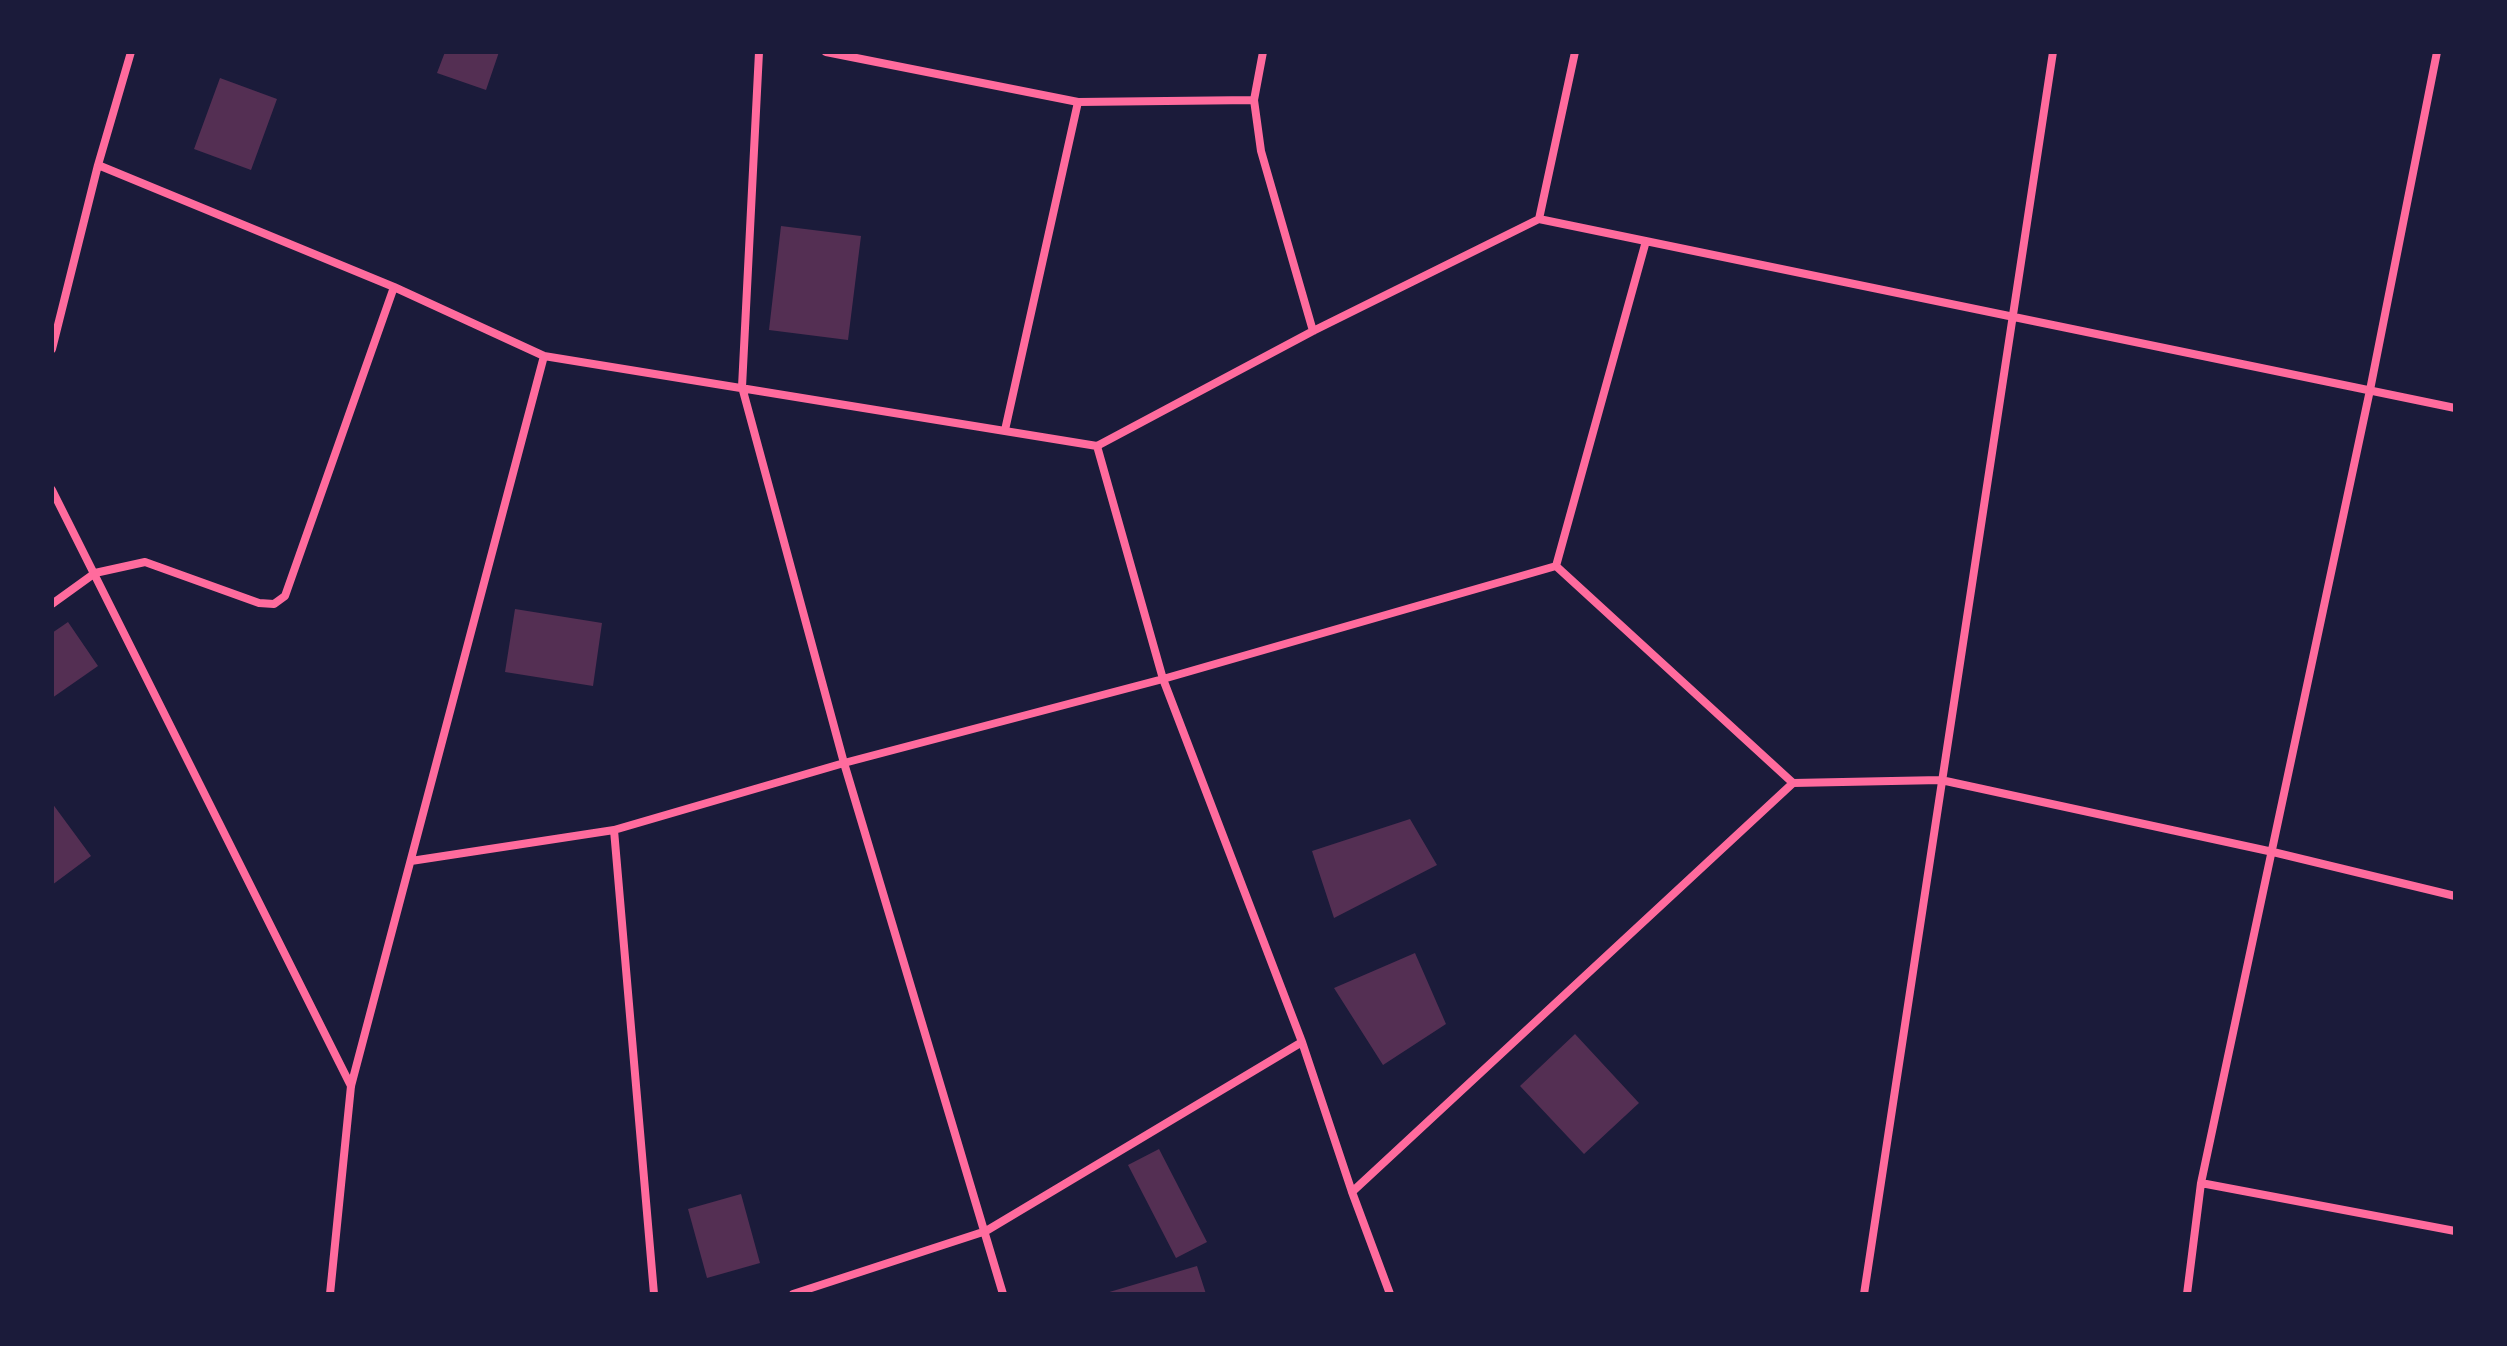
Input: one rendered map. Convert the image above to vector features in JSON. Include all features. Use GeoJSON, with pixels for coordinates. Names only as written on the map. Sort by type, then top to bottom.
{"type":"FeatureCollection","features":[{"type":"Feature","properties":{"kind":"street"},"geometry":{"type":"LineString","coordinates":[[52,349],[98,165],[130,54],[118,52]]}},
{"type":"Feature","properties":{"kind":"street"},"geometry":{"type":"LineString","coordinates":[[759,52],[742,387],[844,763],[1003,1294]]}},
{"type":"Feature","properties":{"kind":"street"},"geometry":{"type":"LineString","coordinates":[[826,52],[1078,102],[1254,100]]}},
{"type":"Feature","properties":{"kind":"street"},"geometry":{"type":"LineString","coordinates":[[1263,52],[1254,100],[1261,151],[1313,331]]}},
{"type":"Feature","properties":{"kind":"street"},"geometry":{"type":"LineString","coordinates":[[1539,219],[1575,52]]}},
{"type":"Feature","properties":{"kind":"street"},"geometry":{"type":"LineString","coordinates":[[1864,1294],[2053,52]]}},
{"type":"Feature","properties":{"kind":"street"},"geometry":{"type":"LineString","coordinates":[[2187,1294],[2201,1183],[2370,390],[2437,52]]}},
{"type":"Feature","properties":{"kind":"street"},"geometry":{"type":"LineString","coordinates":[[1005,430],[1078,102]]}},
{"type":"Feature","properties":{"kind":"street"},"geometry":{"type":"LineString","coordinates":[[98,165],[394,287],[544,356],[1097,446],[1313,331],[1539,219],[2455,408]]}},
{"type":"Feature","properties":{"kind":"street"},"geometry":{"type":"LineString","coordinates":[[1556,566],[1646,241]]}},
{"type":"Feature","properties":{"kind":"street"},"geometry":{"type":"LineString","coordinates":[[52,604],[95,573],[145,562],[259,603],[274,604],[285,596],[394,287]]}},
{"type":"Feature","properties":{"kind":"street"},"geometry":{"type":"LineString","coordinates":[[330,1294],[351,1086],[544,356]]}},
{"type":"Feature","properties":{"kind":"street"},"geometry":{"type":"LineString","coordinates":[[1097,446],[1163,679],[1302,1042],[1390,1294]]}},
{"type":"Feature","properties":{"kind":"street"},"geometry":{"type":"LineString","coordinates":[[52,490],[351,1086]]}},
{"type":"Feature","properties":{"kind":"street"},"geometry":{"type":"LineString","coordinates":[[411,861],[614,830],[844,763],[1163,679],[1556,566]]}},
{"type":"Feature","properties":{"kind":"street"},"geometry":{"type":"LineString","coordinates":[[1556,566],[1793,783]]}},
{"type":"Feature","properties":{"kind":"street"},"geometry":{"type":"LineString","coordinates":[[1352,1192],[1793,783],[1941,780],[2273,852],[2455,896]]}},
{"type":"Feature","properties":{"kind":"street"},"geometry":{"type":"LineString","coordinates":[[614,830],[654,1294]]}},
{"type":"Feature","properties":{"kind":"street"},"geometry":{"type":"LineString","coordinates":[[793,1294],[986,1231],[1302,1042]]}},
{"type":"Feature","properties":{"kind":"street"},"geometry":{"type":"LineString","coordinates":[[2201,1183],[2455,1231]]}},
{"type":"Feature","properties":{"kind":"building"},"geometry":{"type":"Polygon","coordinates":[[[445,52],[499,52],[486,90],[437,73],[445,52]]]}},
{"type":"Feature","properties":{"kind":"building"},"geometry":{"type":"Polygon","coordinates":[[[220,78],[277,99],[251,170],[194,149],[220,78]]]}},
{"type":"Feature","properties":{"kind":"building"},"geometry":{"type":"Polygon","coordinates":[[[781,226],[861,236],[848,340],[769,330],[781,226]]]}},
{"type":"Feature","properties":{"kind":"building"},"geometry":{"type":"Polygon","coordinates":[[[515,609],[602,623],[593,686],[505,672],[515,609]]]}},
{"type":"Feature","properties":{"kind":"building"},"geometry":{"type":"Polygon","coordinates":[[[68,622],[98,666],[52,698],[52,633],[68,622]]]}},
{"type":"Feature","properties":{"kind":"building"},"geometry":{"type":"Polygon","coordinates":[[[52,803],[91,856],[52,885],[52,803]]]}},
{"type":"Feature","properties":{"kind":"building"},"geometry":{"type":"Polygon","coordinates":[[[1410,819],[1437,865],[1334,918],[1312,851],[1410,819]]]}},
{"type":"Feature","properties":{"kind":"building"},"geometry":{"type":"Polygon","coordinates":[[[1415,953],[1446,1024],[1383,1065],[1334,988],[1415,953]]]}},
{"type":"Feature","properties":{"kind":"building"},"geometry":{"type":"Polygon","coordinates":[[[1575,1034],[1639,1103],[1584,1154],[1520,1086],[1575,1034]]]}},
{"type":"Feature","properties":{"kind":"building"},"geometry":{"type":"Polygon","coordinates":[[[1159,1149],[1207,1242],[1176,1258],[1128,1165],[1159,1149]]]}},
{"type":"Feature","properties":{"kind":"building"},"geometry":{"type":"Polygon","coordinates":[[[741,1194],[760,1263],[707,1278],[688,1209],[741,1194]]]}},
{"type":"Feature","properties":{"kind":"building"},"geometry":{"type":"Polygon","coordinates":[[[1197,1266],[1206,1294],[1106,1294],[1106,1293],[1197,1266]]]}}]}
